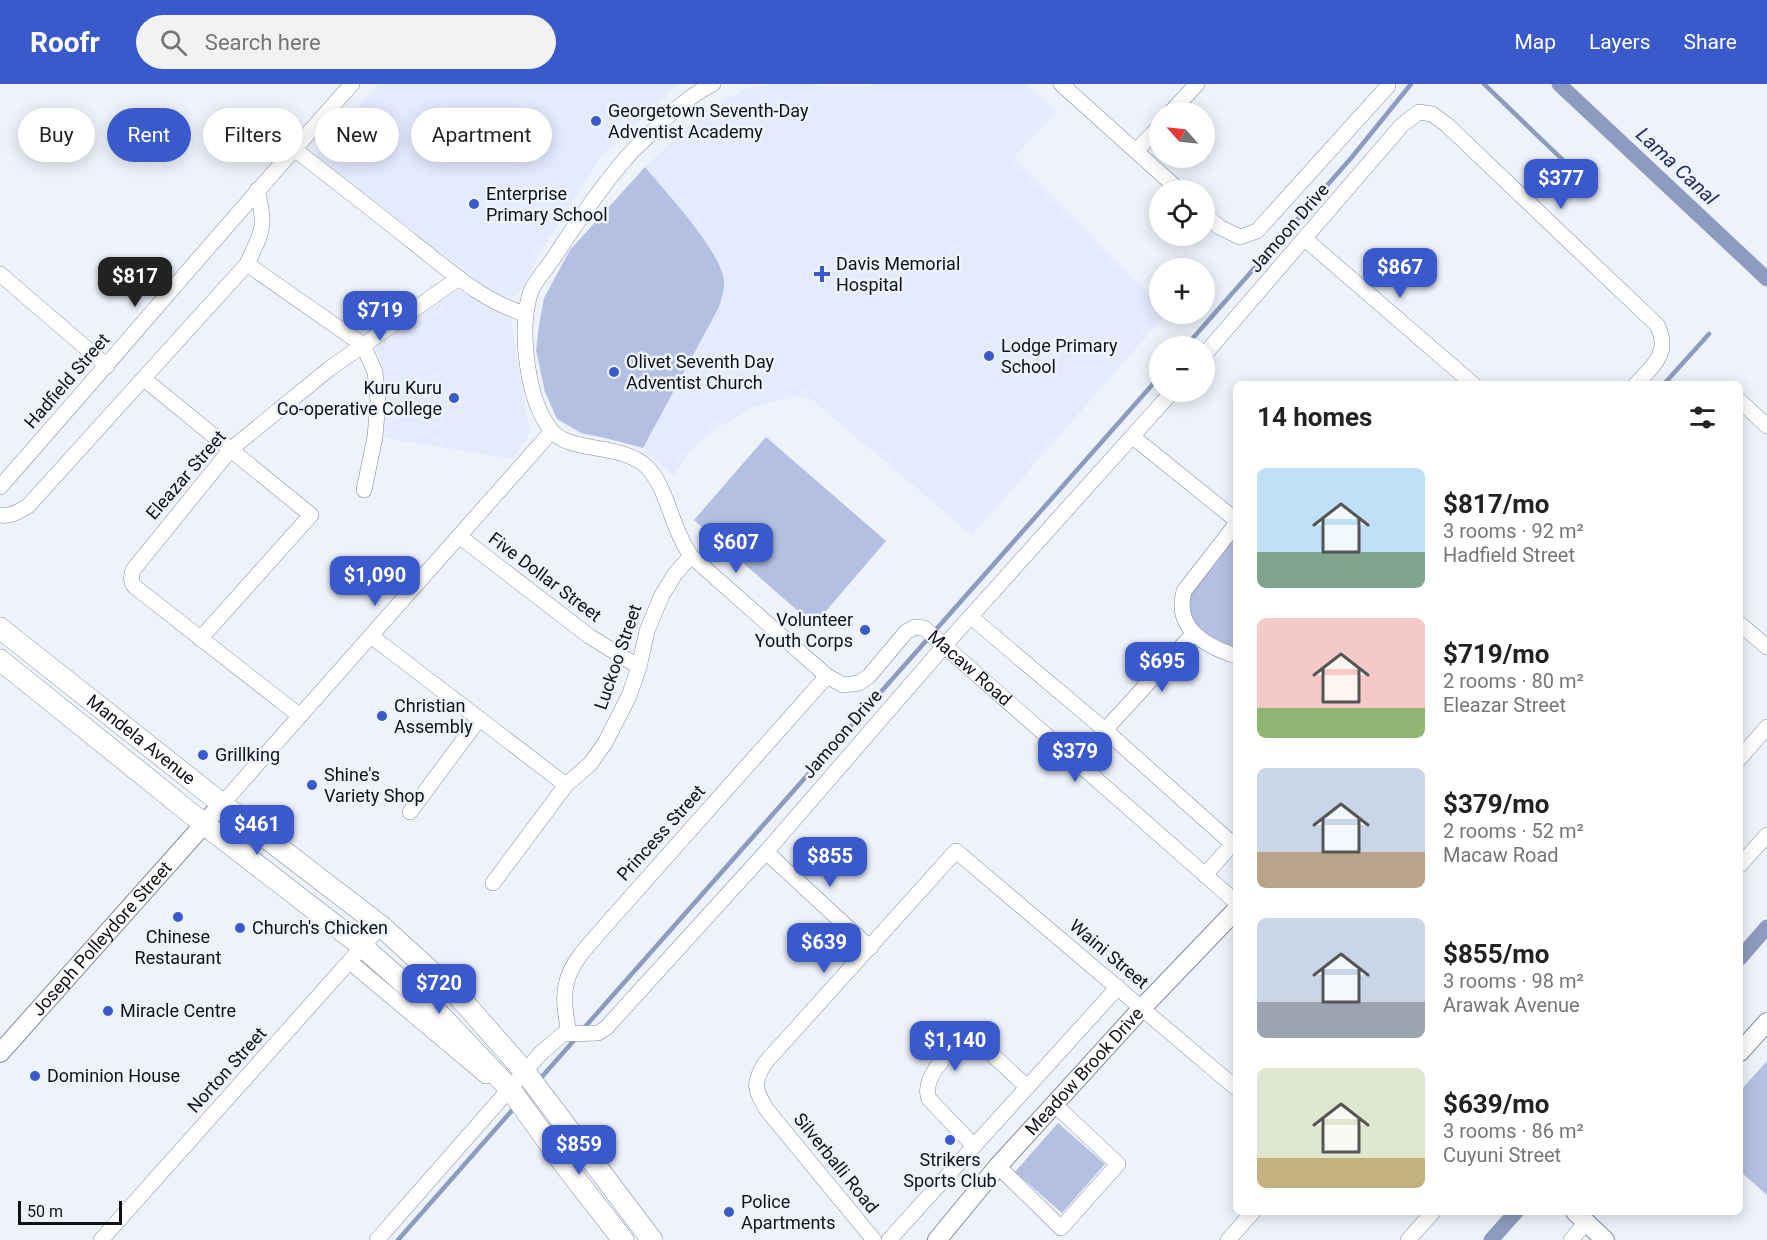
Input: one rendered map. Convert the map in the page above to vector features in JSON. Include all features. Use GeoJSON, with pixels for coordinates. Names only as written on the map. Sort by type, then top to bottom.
{"type":"FeatureCollection","features":[{"type":"Feature","properties":{"kind":"main road","name":"Mandela Avenue"},"geometry":{"type":"LineString","coordinates":[[0,628],[222,804],[381,926],[460,998],[532,1081],[652,1240]]}},
{"type":"Feature","properties":{"kind":"main road","name":"Mandela Avenue"},"geometry":{"type":"LineString","coordinates":[[0,660],[204,824],[356,955],[442,1017],[514,1096],[623,1240]]}},
{"type":"Feature","properties":{"kind":"street","name":"Hadfield Street"},"geometry":{"type":"LineString","coordinates":[[303,139],[352,84]]}},
{"type":"Feature","properties":{"kind":"street"},"geometry":{"type":"LineString","coordinates":[[222,804],[552,432],[541,414],[532,390],[527,354],[526,314],[530,292],[582,216],[628,156],[674,110],[698,91],[713,84]]}},
{"type":"Feature","properties":{"kind":"street"},"geometry":{"type":"LineString","coordinates":[[1061,84],[1168,180]]}},
{"type":"Feature","properties":{"kind":"street"},"geometry":{"type":"LineString","coordinates":[[1181,102],[1197,84]]}},
{"type":"Feature","properties":{"kind":"street"},"geometry":{"type":"LineString","coordinates":[[1215,223],[1240,237],[1257,231],[1388,86]]}},
{"type":"Feature","properties":{"kind":"street","name":"Jamoon Drive"},"geometry":{"type":"LineString","coordinates":[[1215,342],[1402,125],[1419,112],[1432,114],[1447,124],[1657,325],[1662,335],[1663,345],[1653,366],[1639,381]]}},
{"type":"Feature","properties":{"kind":"street"},"geometry":{"type":"LineString","coordinates":[[1136,151],[1149,137]]}},
{"type":"Feature","properties":{"kind":"street"},"geometry":{"type":"LineString","coordinates":[[303,156],[459,278],[492,300],[526,314]]}},
{"type":"Feature","properties":{"kind":"street","name":"Hadfield Street"},"geometry":{"type":"LineString","coordinates":[[0,487],[282,162]]}},
{"type":"Feature","properties":{"kind":"street"},"geometry":{"type":"LineString","coordinates":[[0,515],[17,513],[28,506],[247,264],[261,234],[263,220],[257,190]]}},
{"type":"Feature","properties":{"kind":"street"},"geometry":{"type":"LineString","coordinates":[[1305,239],[1470,381]]}},
{"type":"Feature","properties":{"kind":"street"},"geometry":{"type":"LineString","coordinates":[[247,264],[363,345],[375,372],[378,400],[375,437],[364,490]]}},
{"type":"Feature","properties":{"kind":"street"},"geometry":{"type":"LineString","coordinates":[[0,274],[107,366]]}},
{"type":"Feature","properties":{"kind":"street","name":"Eleazar Street"},"geometry":{"type":"LineString","coordinates":[[300,716],[135,587],[132,584],[132,575],[138,563],[231,449],[329,369],[459,278]]}},
{"type":"Feature","properties":{"kind":"street"},"geometry":{"type":"LineString","coordinates":[[144,379],[310,515],[200,639]]}},
{"type":"Feature","properties":{"kind":"street","name":"Jamoon Drive"},"geometry":{"type":"LineString","coordinates":[[571,1033],[598,1033],[606,1028],[766,852],[941,642],[971,617],[1163,402]]}},
{"type":"Feature","properties":{"kind":"street"},"geometry":{"type":"LineString","coordinates":[[1743,403],[1767,426]]}},
{"type":"Feature","properties":{"kind":"street","name":"Macaw Road"},"geometry":{"type":"LineString","coordinates":[[552,432],[565,441],[624,453],[648,468],[657,480],[680,537],[691,556],[827,676],[843,686],[859,683],[868,676],[906,632],[915,627],[924,628],[1233,899]]}},
{"type":"Feature","properties":{"kind":"street"},"geometry":{"type":"LineString","coordinates":[[1133,437],[1233,520]]}},
{"type":"Feature","properties":{"kind":"street"},"geometry":{"type":"LineString","coordinates":[[1233,526],[1184,591],[1181,604],[1186,621],[1194,633],[1220,651],[1233,655]]}},
{"type":"Feature","properties":{"kind":"street","name":"Five Dollar Street"},"geometry":{"type":"LineString","coordinates":[[459,536],[590,636],[639,668]]}},
{"type":"Feature","properties":{"kind":"street","name":"Luckoo Street"},"geometry":{"type":"LineString","coordinates":[[493,883],[566,785],[590,764],[605,743],[629,696],[639,668],[647,631],[662,595],[675,574],[691,556]]}},
{"type":"Feature","properties":{"kind":"street"},"geometry":{"type":"LineString","coordinates":[[971,617],[1233,842]]}},
{"type":"Feature","properties":{"kind":"street"},"geometry":{"type":"LineString","coordinates":[[1743,627],[1767,647]]}},
{"type":"Feature","properties":{"kind":"street"},"geometry":{"type":"LineString","coordinates":[[1105,730],[1194,633]]}},
{"type":"Feature","properties":{"kind":"street"},"geometry":{"type":"LineString","coordinates":[[371,636],[566,785]]}},
{"type":"Feature","properties":{"kind":"street","name":"Princess Street"},"geometry":{"type":"LineString","coordinates":[[571,1033],[565,992],[567,979],[577,961],[605,926],[827,676]]}},
{"type":"Feature","properties":{"kind":"street"},"geometry":{"type":"LineString","coordinates":[[410,812],[479,719]]}},
{"type":"Feature","properties":{"kind":"street"},"geometry":{"type":"LineString","coordinates":[[1743,755],[1767,727]]}},
{"type":"Feature","properties":{"kind":"street","name":"Joseph Polleydore Street"},"geometry":{"type":"LineString","coordinates":[[0,1053],[222,804]]}},
{"type":"Feature","properties":{"kind":"street"},"geometry":{"type":"LineString","coordinates":[[1743,862],[1767,836]]}},
{"type":"Feature","properties":{"kind":"street"},"geometry":{"type":"LineString","coordinates":[[1205,875],[1233,846]]}},
{"type":"Feature","properties":{"kind":"street","name":"Silverballi Road"},"geometry":{"type":"LineString","coordinates":[[874,1240],[767,1110],[757,1090],[757,1076],[765,1063],[956,851]]}},
{"type":"Feature","properties":{"kind":"street","name":"Waini Street"},"geometry":{"type":"LineString","coordinates":[[956,851],[1233,1085]]}},
{"type":"Feature","properties":{"kind":"street"},"geometry":{"type":"LineString","coordinates":[[766,852],[870,948]]}},
{"type":"Feature","properties":{"kind":"street","name":"Meadow Brook Drive"},"geometry":{"type":"LineString","coordinates":[[937,1240],[998,1166],[1233,912]]}},
{"type":"Feature","properties":{"kind":"street","name":"Norton Street"},"geometry":{"type":"LineString","coordinates":[[101,1240],[381,926]]}},
{"type":"Feature","properties":{"kind":"street"},"geometry":{"type":"LineString","coordinates":[[889,1240],[1118,987]]}},
{"type":"Feature","properties":{"kind":"street"},"geometry":{"type":"LineString","coordinates":[[1743,1049],[1767,1022]]}},
{"type":"Feature","properties":{"kind":"street"},"geometry":{"type":"LineString","coordinates":[[377,1240],[514,1096],[532,1081],[541,1053],[555,1040],[571,1033]]}},
{"type":"Feature","properties":{"kind":"street"},"geometry":{"type":"LineString","coordinates":[[974,1146],[929,1099],[926,1092],[928,1081],[946,1057],[963,1040],[977,1042],[1027,1087]]}},
{"type":"Feature","properties":{"kind":"street"},"geometry":{"type":"LineString","coordinates":[[998,1166],[1061,1228],[1118,1164],[1054,1104]]}},
{"type":"Feature","properties":{"kind":"street"},"geometry":{"type":"LineString","coordinates":[[1228,1240],[1250,1215]]}},
{"type":"Feature","properties":{"kind":"street"},"geometry":{"type":"LineString","coordinates":[[1408,1240],[1430,1215]]}},
{"type":"Feature","properties":{"kind":"street"},"geometry":{"type":"LineString","coordinates":[[1571,1240],[1585,1215],[1605,1240]]}},
{"type":"Feature","properties":{"kind":"shaded area","name":"Enterprise Primary School"},"geometry":{"type":"Polygon","coordinates":[[[378,84],[679,84],[600,158],[542,250],[524,286],[519,293],[510,297],[500,295],[483,285],[324,162],[399,162],[399,108],[357,108],[378,84]]]}},
{"type":"Feature","properties":{"kind":"shaded area"},"geometry":{"type":"Polygon","coordinates":[[[772,84],[828,87],[872,84],[1026,84],[1057,112],[1014,157],[1149,295],[1149,324],[1157,324],[972,535],[810,398],[792,396],[753,407],[714,430],[690,451],[673,476],[643,448],[719,307],[720,265],[703,238],[645,167],[702,112],[748,88],[772,84]]]}},
{"type":"Feature","properties":{"kind":"shaded area"},"geometry":{"type":"Polygon","coordinates":[[[645,167],[705,241],[722,272],[724,284],[719,307],[643,448],[581,433],[557,419],[545,392],[536,350],[544,298],[570,250],[645,167]]]}},
{"type":"Feature","properties":{"kind":"shaded area","name":"Kuru Kuru Co-operative College"},"geometry":{"type":"Polygon","coordinates":[[[457,290],[510,316],[530,433],[513,459],[385,438],[383,364],[374,349],[457,290]]]}},
{"type":"Feature","properties":{"kind":"shaded area"},"geometry":{"type":"Polygon","coordinates":[[[766,437],[886,541],[814,625],[694,520],[766,437]]]}},
{"type":"Feature","properties":{"kind":"shaded area"},"geometry":{"type":"Polygon","coordinates":[[[1233,537],[1233,649],[1221,647],[1190,620],[1188,592],[1233,537]]]}},
{"type":"Feature","properties":{"kind":"shaded area"},"geometry":{"type":"Polygon","coordinates":[[[1767,1061],[1767,1195],[1743,1174],[1743,1088],[1767,1061]]]}},
{"type":"Feature","properties":{"kind":"shaded area"},"geometry":{"type":"Polygon","coordinates":[[[1058,1123],[1105,1164],[1062,1213],[1015,1172],[1058,1123]]]}},
{"type":"Feature","properties":{"kind":"waterway"},"geometry":{"type":"LineString","coordinates":[[1195,336],[1352,157],[1411,84]]}},
{"type":"Feature","properties":{"kind":"waterway"},"geometry":{"type":"LineString","coordinates":[[1484,84],[1568,165]]}},
{"type":"Feature","properties":{"kind":"waterway","name":"Lama Canal"},"geometry":{"type":"LineString","coordinates":[[1559,84],[1767,279]]}},
{"type":"Feature","properties":{"kind":"waterway"},"geometry":{"type":"LineString","coordinates":[[1667,381],[1709,334]]}},
{"type":"Feature","properties":{"kind":"waterway"},"geometry":{"type":"LineString","coordinates":[[584,1028],[1149,388]]}},
{"type":"Feature","properties":{"kind":"waterway"},"geometry":{"type":"LineString","coordinates":[[1743,955],[1767,927]]}},
{"type":"Feature","properties":{"kind":"waterway"},"geometry":{"type":"LineString","coordinates":[[539,1080],[577,1037]]}},
{"type":"Feature","properties":{"kind":"waterway"},"geometry":{"type":"LineString","coordinates":[[398,1240],[515,1107]]}},
{"type":"Feature","properties":{"kind":"waterway"},"geometry":{"type":"LineString","coordinates":[[1491,1240],[1513,1215]]}},
{"type":"Feature","properties":{"kind":"place","name":"Georgetown Seventh-Day Adventist Academy"},"geometry":{"type":"Point","coordinates":[596,121]}},
{"type":"Feature","properties":{"kind":"place","name":"Enterprise Primary School"},"geometry":{"type":"Point","coordinates":[474,204]}},
{"type":"Feature","properties":{"kind":"place","name":"Davis Memorial Hospital"},"geometry":{"type":"Point","coordinates":[822,274]}},
{"type":"Feature","properties":{"kind":"place","name":"Lodge Primary School"},"geometry":{"type":"Point","coordinates":[989,356]}},
{"type":"Feature","properties":{"kind":"place","name":"Olivet Seventh Day Adventist Church"},"geometry":{"type":"Point","coordinates":[614,372]}},
{"type":"Feature","properties":{"kind":"place","name":"Kuru Kuru Co-operative College"},"geometry":{"type":"Point","coordinates":[454,398]}},
{"type":"Feature","properties":{"kind":"place","name":"Volunteer Youth Corps"},"geometry":{"type":"Point","coordinates":[865,630]}},
{"type":"Feature","properties":{"kind":"place","name":"Christian Assembly"},"geometry":{"type":"Point","coordinates":[382,716]}},
{"type":"Feature","properties":{"kind":"place","name":"Grillking"},"geometry":{"type":"Point","coordinates":[203,755]}},
{"type":"Feature","properties":{"kind":"place","name":"Shine's Variety Shop"},"geometry":{"type":"Point","coordinates":[312,785]}},
{"type":"Feature","properties":{"kind":"place","name":"Chinese Restaurant"},"geometry":{"type":"Point","coordinates":[178,917]}},
{"type":"Feature","properties":{"kind":"place","name":"Church's Chicken"},"geometry":{"type":"Point","coordinates":[240,928]}},
{"type":"Feature","properties":{"kind":"place","name":"Miracle Centre"},"geometry":{"type":"Point","coordinates":[108,1011]}},
{"type":"Feature","properties":{"kind":"place","name":"Dominion House"},"geometry":{"type":"Point","coordinates":[35,1076]}},
{"type":"Feature","properties":{"kind":"place","name":"Strikers Sports Club"},"geometry":{"type":"Point","coordinates":[950,1140]}},
{"type":"Feature","properties":{"kind":"place","name":"Police Apartments"},"geometry":{"type":"Point","coordinates":[729,1212]}}]}
